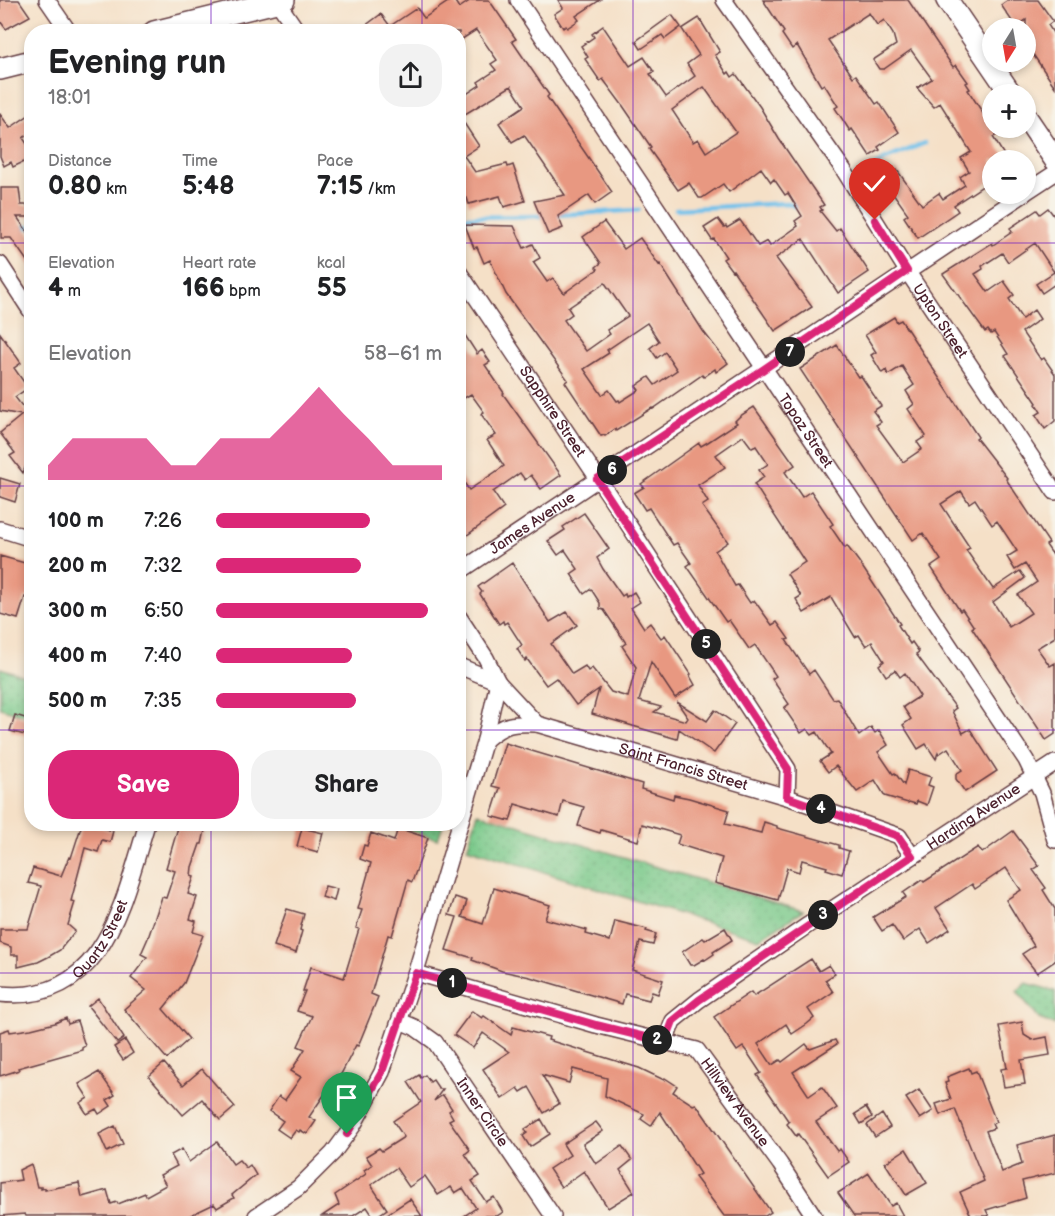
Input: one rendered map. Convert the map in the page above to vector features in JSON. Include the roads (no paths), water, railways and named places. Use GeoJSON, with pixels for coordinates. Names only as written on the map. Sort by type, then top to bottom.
{"type":"FeatureCollection","features":[{"type":"Feature","properties":{"kind":"main road"},"geometry":{"type":"LineString","coordinates":[[185,24],[279,0]]}},
{"type":"Feature","properties":{"kind":"main road"},"geometry":{"type":"LineString","coordinates":[[947,0],[1004,84]]}},
{"type":"Feature","properties":{"kind":"main road"},"geometry":{"type":"LineString","coordinates":[[0,69],[24,63]]}},
{"type":"Feature","properties":{"kind":"main road"},"geometry":{"type":"LineString","coordinates":[[1036,132],[1055,160]]}},
{"type":"Feature","properties":{"kind":"street"},"geometry":{"type":"LineString","coordinates":[[48,0],[64,24]]}},
{"type":"Feature","properties":{"kind":"street"},"geometry":{"type":"LineString","coordinates":[[279,0],[293,24]]}},
{"type":"Feature","properties":{"kind":"street","name":"Topaz Street"},"geometry":{"type":"LineString","coordinates":[[518,0],[1026,760],[1042,793],[1055,840]]}},
{"type":"Feature","properties":{"kind":"street","name":"Upton Street"},"geometry":{"type":"LineString","coordinates":[[724,0],[843,169],[907,271],[1055,492]]}},
{"type":"Feature","properties":{"kind":"street","name":"James Avenue"},"geometry":{"type":"LineString","coordinates":[[1036,186],[1055,173]]}},
{"type":"Feature","properties":{"kind":"street","name":"James Avenue"},"geometry":{"type":"LineString","coordinates":[[466,568],[1008,204]]}},
{"type":"Feature","properties":{"kind":"street"},"geometry":{"type":"LineString","coordinates":[[0,264],[24,301]]}},
{"type":"Feature","properties":{"kind":"street","name":"Sapphire Street"},"geometry":{"type":"LineString","coordinates":[[466,282],[788,769],[787,797]]}},
{"type":"Feature","properties":{"kind":"street"},"geometry":{"type":"LineString","coordinates":[[0,529],[24,536]]}},
{"type":"Feature","properties":{"kind":"street"},"geometry":{"type":"LineString","coordinates":[[466,628],[486,658],[498,682],[537,724]]}},
{"type":"Feature","properties":{"kind":"street"},"geometry":{"type":"LineString","coordinates":[[466,669],[498,682]]}},
{"type":"Feature","properties":{"kind":"street"},"geometry":{"type":"LineString","coordinates":[[466,804],[485,740],[498,682]]}},
{"type":"Feature","properties":{"kind":"street"},"geometry":{"type":"LineString","coordinates":[[485,740],[500,727],[518,723],[537,724]]}},
{"type":"Feature","properties":{"kind":"street","name":"Saint Francis Street"},"geometry":{"type":"LineString","coordinates":[[537,724],[787,797],[898,836],[912,856]]}},
{"type":"Feature","properties":{"kind":"street","name":"Harding Avenue"},"geometry":{"type":"LineString","coordinates":[[665,1042],[673,1021],[699,1000],[912,856],[1055,763]]}},
{"type":"Feature","properties":{"kind":"street","name":"Quartz Street"},"geometry":{"type":"LineString","coordinates":[[0,994],[13,996],[57,987],[96,955],[109,936],[120,909],[145,831]]}},
{"type":"Feature","properties":{"kind":"street"},"geometry":{"type":"LineString","coordinates":[[256,1216],[298,1188],[333,1153],[353,1126],[382,1072],[416,973],[458,831]]}},
{"type":"Feature","properties":{"kind":"street","name":"Hillview Avenue"},"geometry":{"type":"LineString","coordinates":[[416,973],[596,1025],[697,1050],[780,1164],[814,1216]]}},
{"type":"Feature","properties":{"kind":"street","name":"Inner Circle"},"geometry":{"type":"LineString","coordinates":[[400,1021],[414,1027],[435,1042],[553,1216]]}},
{"type":"Feature","properties":{"kind":"waterway"},"geometry":{"type":"LineString","coordinates":[[860,175],[886,159],[925,143]]}},
{"type":"Feature","properties":{"kind":"waterway"},"geometry":{"type":"LineString","coordinates":[[676,209],[788,203],[794,206],[801,203]]}},
{"type":"Feature","properties":{"kind":"waterway"},"geometry":{"type":"LineString","coordinates":[[555,215],[639,210]]}},
{"type":"Feature","properties":{"kind":"waterway"},"geometry":{"type":"LineString","coordinates":[[466,217],[546,216]]}},
{"type":"Feature","properties":{"kind":"waterway"},"geometry":{"type":"LineString","coordinates":[[19,227],[24,227]]}}]}
